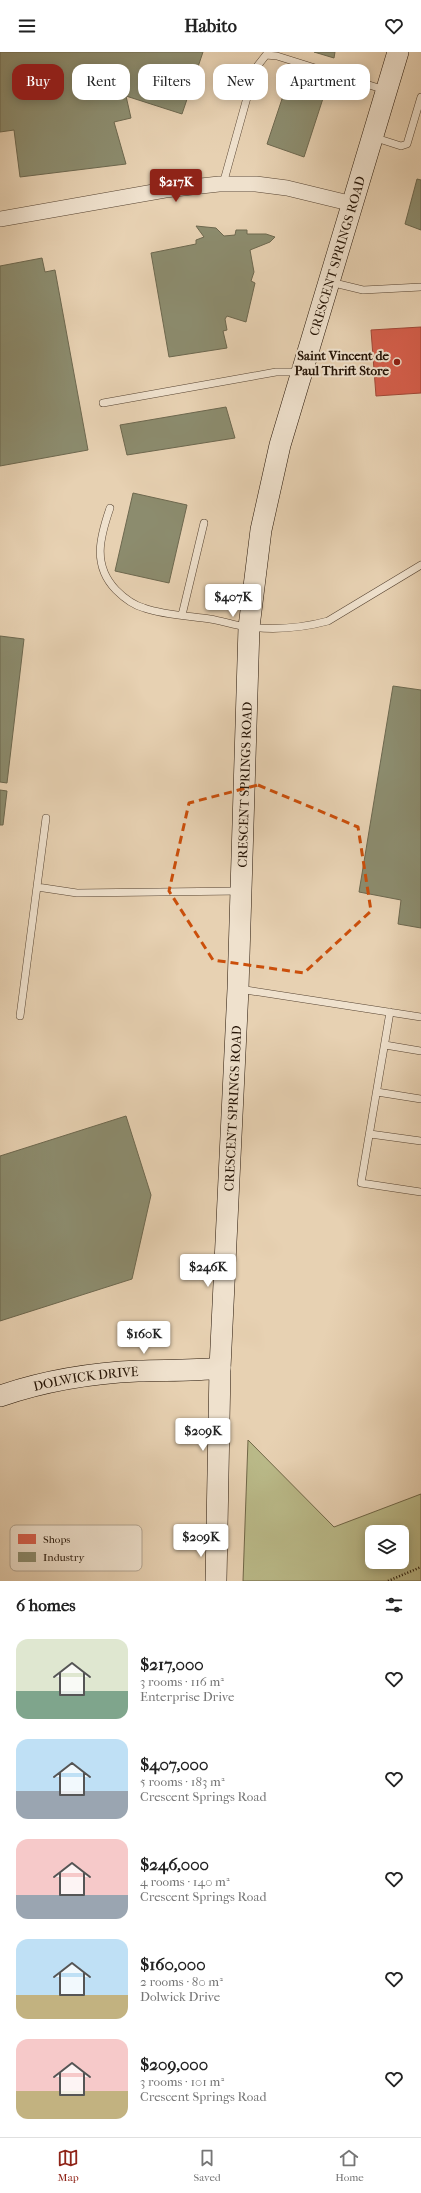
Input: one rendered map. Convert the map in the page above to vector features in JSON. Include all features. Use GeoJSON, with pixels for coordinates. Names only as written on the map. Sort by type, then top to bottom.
{"type":"FeatureCollection","features":[{"type":"Feature","properties":{"kind":"main road","name":"CRESCENT SPRINGS ROAD"},"geometry":{"type":"LineString","coordinates":[[216,1581],[220,1368],[238,989],[248,627],[264,516],[280,445],[354,204],[398,52]]}},
{"type":"Feature","properties":{"kind":"main road","name":"DOLWICK DRIVE"},"geometry":{"type":"LineString","coordinates":[[0,1396],[21,1388],[70,1378],[137,1371],[193,1371],[220,1368]]}},
{"type":"Feature","properties":{"kind":"street"},"geometry":{"type":"LineString","coordinates":[[0,219],[165,190],[223,184],[256,184],[287,188],[354,204]]}},
{"type":"Feature","properties":{"kind":"lane"},"geometry":{"type":"LineString","coordinates":[[223,184],[255,69],[266,56],[277,56],[387,91]]}},
{"type":"Feature","properties":{"kind":"lane"},"geometry":{"type":"LineString","coordinates":[[373,137],[402,146],[407,144],[421,97]]}},
{"type":"Feature","properties":{"kind":"lane"},"geometry":{"type":"LineString","coordinates":[[330,282],[363,290],[421,287]]}},
{"type":"Feature","properties":{"kind":"lane"},"geometry":{"type":"LineString","coordinates":[[103,403],[268,374],[303,372]]}},
{"type":"Feature","properties":{"kind":"lane"},"geometry":{"type":"LineString","coordinates":[[110,508],[104,526],[100,559],[102,571],[109,582],[124,599],[144,608],[182,615],[248,627],[288,629],[310,626],[328,622],[421,565]]}},
{"type":"Feature","properties":{"kind":"lane"},"geometry":{"type":"LineString","coordinates":[[182,615],[204,523]]}},
{"type":"Feature","properties":{"kind":"lane"},"geometry":{"type":"LineString","coordinates":[[20,1016],[46,818]]}},
{"type":"Feature","properties":{"kind":"lane"},"geometry":{"type":"LineString","coordinates":[[37,887],[77,893],[241,891]]}},
{"type":"Feature","properties":{"kind":"lane"},"geometry":{"type":"LineString","coordinates":[[238,989],[421,1017]]}},
{"type":"Feature","properties":{"kind":"lane"},"geometry":{"type":"LineString","coordinates":[[390,1012],[361,1183],[421,1192]]}},
{"type":"Feature","properties":{"kind":"lane"},"geometry":{"type":"LineString","coordinates":[[385,1045],[421,1051]]}},
{"type":"Feature","properties":{"kind":"lane"},"geometry":{"type":"LineString","coordinates":[[377,1092],[421,1099]]}},
{"type":"Feature","properties":{"kind":"lane"},"geometry":{"type":"LineString","coordinates":[[370,1134],[421,1141]]}},
{"type":"Feature","properties":{"kind":"path"},"geometry":{"type":"LineString","coordinates":[[388,1581],[421,1568]]}},
{"type":"Feature","properties":{"kind":"highlighted area"},"geometry":{"type":"Polygon","coordinates":[[[258,785],[358,827],[371,911],[304,973],[213,960],[169,891],[189,803],[258,785]]]}},
{"type":"Feature","properties":{"kind":"green space"},"geometry":{"type":"Polygon","coordinates":[[[248,1440],[334,1527],[421,1494],[421,1581],[243,1581],[248,1440]]]}},
{"type":"Feature","properties":{"kind":"building: Shops","name":"Saint Vincent de Paul Thrift Store"},"geometry":{"type":"Polygon","coordinates":[[[421,327],[421,393],[376,396],[371,330],[421,327]]]}},
{"type":"Feature","properties":{"kind":"building: Industry"},"geometry":{"type":"Polygon","coordinates":[[[0,52],[203,52],[199,64],[138,64],[138,100],[130,97],[130,64],[72,64],[72,100],[127,100],[131,118],[114,122],[126,164],[20,177],[14,130],[0,132],[0,52]]]}},
{"type":"Feature","properties":{"kind":"building: Industry"},"geometry":{"type":"Polygon","coordinates":[[[314,52],[335,52],[334,58],[314,52]]]}},
{"type":"Feature","properties":{"kind":"building: Industry"},"geometry":{"type":"Polygon","coordinates":[[[138,100],[187,100],[182,114],[138,100]]]}},
{"type":"Feature","properties":{"kind":"building: Industry"},"geometry":{"type":"Polygon","coordinates":[[[282,100],[322,100],[304,157],[267,144],[282,100]]]}},
{"type":"Feature","properties":{"kind":"building: Industry"},"geometry":{"type":"Polygon","coordinates":[[[417,179],[421,180],[421,230],[405,224],[417,179]]]}},
{"type":"Feature","properties":{"kind":"building: Industry"},"geometry":{"type":"Polygon","coordinates":[[[196,226],[216,228],[224,236],[235,235],[236,230],[247,230],[247,234],[266,234],[275,237],[270,242],[250,250],[254,272],[251,281],[255,283],[246,322],[227,316],[225,319],[227,330],[223,331],[227,348],[169,357],[151,253],[196,244],[196,240],[204,237],[196,226]]]}},
{"type":"Feature","properties":{"kind":"building: Industry"},"geometry":{"type":"Polygon","coordinates":[[[42,258],[45,272],[55,270],[88,450],[0,466],[0,266],[42,258]]]}},
{"type":"Feature","properties":{"kind":"building: Industry"},"geometry":{"type":"Polygon","coordinates":[[[226,407],[235,438],[127,455],[120,425],[226,407]]]}},
{"type":"Feature","properties":{"kind":"building: Industry"},"geometry":{"type":"Polygon","coordinates":[[[133,493],[187,505],[169,583],[115,571],[133,493]]]}},
{"type":"Feature","properties":{"kind":"building: Industry"},"geometry":{"type":"Polygon","coordinates":[[[0,636],[24,639],[7,783],[0,782],[0,636]]]}},
{"type":"Feature","properties":{"kind":"building: Industry"},"geometry":{"type":"Polygon","coordinates":[[[393,686],[421,690],[421,928],[398,924],[401,900],[359,892],[393,686]]]}},
{"type":"Feature","properties":{"kind":"building: Industry"},"geometry":{"type":"Polygon","coordinates":[[[0,790],[7,791],[3,825],[0,825],[0,790]]]}},
{"type":"Feature","properties":{"kind":"building: Industry"},"geometry":{"type":"Polygon","coordinates":[[[126,1116],[151,1195],[132,1279],[0,1321],[0,1156],[126,1116]]]}},
{"type":"Feature","properties":{"kind":"place","name":"Saint Vincent de Paul Thrift Store"},"geometry":{"type":"Point","coordinates":[397,362]}}]}
